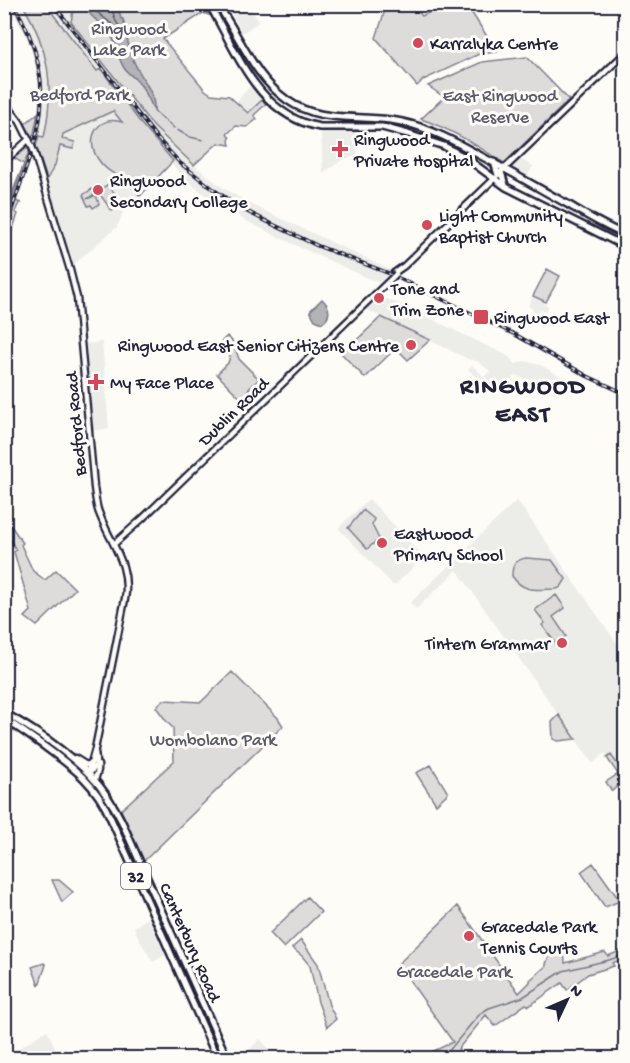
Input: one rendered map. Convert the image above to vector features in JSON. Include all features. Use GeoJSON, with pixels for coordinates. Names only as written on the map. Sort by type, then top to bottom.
{"type":"FeatureCollection","features":[{"type":"Feature","properties":{"kind":"main road"},"geometry":{"type":"LineString","coordinates":[[209,4],[223,26],[246,73],[273,104],[287,115],[320,127],[370,126],[396,130],[452,150],[626,236]]}},
{"type":"Feature","properties":{"kind":"main road"},"geometry":{"type":"LineString","coordinates":[[218,6],[223,26]]}},
{"type":"Feature","properties":{"kind":"main road"},"geometry":{"type":"LineString","coordinates":[[218,6],[262,77],[289,102],[327,116],[372,117],[398,121],[420,126],[441,135],[494,162],[506,187],[626,247]]}},
{"type":"Feature","properties":{"kind":"main road"},"geometry":{"type":"LineString","coordinates":[[223,26],[226,23],[231,24]]}},
{"type":"Feature","properties":{"kind":"main road","name":"Dublin Road"},"geometry":{"type":"LineString","coordinates":[[114,544],[626,52]]}},
{"type":"Feature","properties":{"kind":"main road","name":"Bedford Road"},"geometry":{"type":"LineString","coordinates":[[4,101],[20,122],[30,141],[70,270],[80,323],[94,487],[99,511],[124,568],[127,589],[94,762],[86,774]]}},
{"type":"Feature","properties":{"kind":"main road"},"geometry":{"type":"LineString","coordinates":[[396,130],[398,121]]}},
{"type":"Feature","properties":{"kind":"main road"},"geometry":{"type":"LineString","coordinates":[[4,162],[30,141]]}},
{"type":"Feature","properties":{"kind":"main road","name":"Canterbury Road"},"geometry":{"type":"LineString","coordinates":[[4,713],[67,754],[86,774],[96,790],[217,1059]]}},
{"type":"Feature","properties":{"kind":"main road","name":"Canterbury Road"},"geometry":{"type":"LineString","coordinates":[[4,719],[95,780],[105,792],[118,813],[227,1059]]}},
{"type":"Feature","properties":{"kind":"main road"},"geometry":{"type":"LineString","coordinates":[[67,754],[86,765],[94,762]]}},
{"type":"Feature","properties":{"kind":"main road","name":"Bedford Road"},"geometry":{"type":"LineString","coordinates":[[94,762],[98,770],[95,780]]}},
{"type":"Feature","properties":{"kind":"main road"},"geometry":{"type":"LineString","coordinates":[[145,897],[153,893]]}},
{"type":"Feature","properties":{"kind":"main road"},"geometry":{"type":"LineString","coordinates":[[203,1026],[211,1023]]}},
{"type":"Feature","properties":{"kind":"shaded area"},"geometry":{"type":"Polygon","coordinates":[[[233,4],[249,5],[259,22],[242,33],[228,7],[233,4]]]}},
{"type":"Feature","properties":{"kind":"shaded area"},"geometry":{"type":"Polygon","coordinates":[[[9,5],[23,5],[39,36],[50,78],[47,125],[44,137],[39,136],[36,146],[32,138],[38,113],[38,76],[26,36],[9,5]]]}},
{"type":"Feature","properties":{"kind":"shaded area"},"geometry":{"type":"Polygon","coordinates":[[[46,5],[74,5],[71,22],[154,127],[194,165],[222,187],[248,203],[393,271],[379,283],[246,221],[192,185],[170,163],[173,161],[142,125],[101,69],[98,71],[46,5]]]}},
{"type":"Feature","properties":{"kind":"shaded area"},"geometry":{"type":"Polygon","coordinates":[[[250,86],[262,100],[248,113],[236,102],[250,86]]]}},
{"type":"Feature","properties":{"kind":"shaded area","name":"Ringwood Secondary College"},"geometry":{"type":"Polygon","coordinates":[[[113,111],[165,168],[123,212],[117,227],[73,265],[47,179],[51,174],[63,134],[113,111]]]}},
{"type":"Feature","properties":{"kind":"shaded area","name":"Ringwood Private Hospital"},"geometry":{"type":"Polygon","coordinates":[[[357,131],[358,156],[344,159],[323,173],[321,132],[357,131]]]}},
{"type":"Feature","properties":{"kind":"shaded area"},"geometry":{"type":"Polygon","coordinates":[[[29,151],[31,156],[5,233],[5,218],[29,151]]]}},
{"type":"Feature","properties":{"kind":"shaded area"},"geometry":{"type":"Polygon","coordinates":[[[520,159],[533,166],[528,175],[512,167],[520,159]]]}},
{"type":"Feature","properties":{"kind":"shaded area"},"geometry":{"type":"Polygon","coordinates":[[[379,295],[508,356],[516,364],[524,361],[540,365],[564,378],[557,394],[516,375],[494,396],[468,369],[472,365],[484,377],[490,371],[477,361],[468,359],[365,309],[379,295]]]}},
{"type":"Feature","properties":{"kind":"shaded area"},"geometry":{"type":"Polygon","coordinates":[[[533,296],[549,306],[545,312],[540,310],[536,319],[530,316],[533,311],[528,306],[533,296]]]}},
{"type":"Feature","properties":{"kind":"shaded area"},"geometry":{"type":"Polygon","coordinates":[[[102,342],[109,429],[93,430],[86,344],[102,342]]]}},
{"type":"Feature","properties":{"kind":"shaded area","name":"Eastwood Primary School"},"geometry":{"type":"Polygon","coordinates":[[[369,499],[424,557],[395,585],[339,529],[369,499]]]}},
{"type":"Feature","properties":{"kind":"shaded area","name":"Tintern Grammar"},"geometry":{"type":"Polygon","coordinates":[[[517,500],[625,655],[625,776],[611,755],[603,754],[593,764],[457,570],[416,609],[410,603],[517,500]]]}},
{"type":"Feature","properties":{"kind":"shaded area"},"geometry":{"type":"Polygon","coordinates":[[[148,918],[165,955],[153,962],[134,927],[148,918]]]}},
{"type":"Feature","properties":{"kind":"shaded area"},"geometry":{"type":"Polygon","coordinates":[[[47,1030],[60,1058],[19,1058],[15,1051],[47,1030]]]}},
{"type":"Feature","properties":{"kind":"shaded area"},"geometry":{"type":"Polygon","coordinates":[[[260,1039],[273,1053],[267,1058],[241,1058],[260,1039]]]}},
{"type":"Feature","properties":{"kind":"green space"},"geometry":{"type":"Polygon","coordinates":[[[387,4],[413,5],[422,16],[434,9],[470,10],[497,52],[479,54],[423,80],[417,86],[376,38],[387,4]]]}},
{"type":"Feature","properties":{"kind":"green space","name":"Bedford Park"},"geometry":{"type":"Polygon","coordinates":[[[23,5],[46,5],[97,71],[101,69],[142,125],[173,161],[140,196],[128,182],[103,166],[94,151],[93,136],[100,125],[114,120],[122,122],[113,111],[63,134],[62,139],[75,142],[73,149],[60,146],[55,165],[47,179],[36,146],[39,136],[44,137],[47,119],[49,85],[47,68],[39,37],[23,5]]]}},
{"type":"Feature","properties":{"kind":"green space","name":"Ringwood Lake Park"},"geometry":{"type":"Polygon","coordinates":[[[74,5],[202,5],[209,15],[203,13],[163,39],[205,90],[211,94],[229,96],[248,113],[262,100],[266,104],[254,115],[257,119],[247,127],[236,126],[227,134],[230,138],[230,145],[218,143],[194,165],[154,127],[71,22],[74,5]]]}},
{"type":"Feature","properties":{"kind":"green space","name":"East Ringwood Reserve"},"geometry":{"type":"Polygon","coordinates":[[[527,57],[569,100],[504,163],[454,133],[421,119],[444,97],[428,86],[482,62],[527,57]]]}},
{"type":"Feature","properties":{"kind":"green space"},"geometry":{"type":"Polygon","coordinates":[[[38,113],[34,133],[32,137],[25,124],[38,113]]]}},
{"type":"Feature","properties":{"kind":"green space"},"geometry":{"type":"Polygon","coordinates":[[[28,148],[29,151],[5,218],[5,210],[24,164],[14,158],[28,148]]]}},
{"type":"Feature","properties":{"kind":"green space"},"geometry":{"type":"Polygon","coordinates":[[[108,184],[122,204],[112,211],[98,192],[108,184]]]}},
{"type":"Feature","properties":{"kind":"green space"},"geometry":{"type":"Polygon","coordinates":[[[92,189],[95,194],[87,199],[96,195],[99,204],[93,208],[91,205],[88,206],[83,195],[92,189]]]}},
{"type":"Feature","properties":{"kind":"green space"},"geometry":{"type":"Polygon","coordinates":[[[16,201],[21,203],[15,212],[18,214],[5,251],[5,233],[16,201]]]}},
{"type":"Feature","properties":{"kind":"green space"},"geometry":{"type":"Polygon","coordinates":[[[547,269],[560,276],[546,302],[533,296],[547,269]]]}},
{"type":"Feature","properties":{"kind":"green space"},"geometry":{"type":"Polygon","coordinates":[[[381,317],[430,340],[408,360],[396,348],[365,378],[342,354],[381,317]]]}},
{"type":"Feature","properties":{"kind":"green space"},"geometry":{"type":"Polygon","coordinates":[[[227,336],[233,342],[239,359],[259,379],[247,391],[257,402],[250,408],[217,374],[228,363],[230,356],[219,344],[227,336]]]}},
{"type":"Feature","properties":{"kind":"green space"},"geometry":{"type":"Polygon","coordinates":[[[363,510],[374,519],[372,525],[379,539],[367,549],[348,528],[363,510]]]}},
{"type":"Feature","properties":{"kind":"green space"},"geometry":{"type":"Polygon","coordinates":[[[4,516],[23,543],[21,545],[33,571],[45,580],[56,570],[75,589],[37,626],[25,617],[31,611],[14,552],[16,550],[5,530],[4,516]]]}},
{"type":"Feature","properties":{"kind":"green space"},"geometry":{"type":"Polygon","coordinates":[[[526,558],[552,560],[566,579],[561,587],[532,589],[517,582],[512,576],[514,566],[519,560],[526,558]]]}},
{"type":"Feature","properties":{"kind":"green space"},"geometry":{"type":"Polygon","coordinates":[[[556,595],[565,608],[553,617],[566,636],[556,644],[542,625],[545,623],[535,610],[556,595]]]}},
{"type":"Feature","properties":{"kind":"green space","name":"Wombolano Park"},"geometry":{"type":"Polygon","coordinates":[[[232,672],[278,718],[283,726],[144,861],[121,810],[174,761],[173,728],[156,707],[163,700],[201,702],[232,672]]]}},
{"type":"Feature","properties":{"kind":"green space"},"geometry":{"type":"Polygon","coordinates":[[[559,715],[576,739],[558,741],[553,739],[552,722],[559,715]]]}},
{"type":"Feature","properties":{"kind":"green space"},"geometry":{"type":"Polygon","coordinates":[[[611,755],[625,775],[618,779],[621,783],[612,791],[606,782],[618,774],[607,758],[611,755]]]}},
{"type":"Feature","properties":{"kind":"green space"},"geometry":{"type":"Polygon","coordinates":[[[431,765],[448,793],[436,804],[416,773],[431,765]]]}},
{"type":"Feature","properties":{"kind":"green space"},"geometry":{"type":"Polygon","coordinates":[[[593,863],[620,901],[605,907],[581,872],[593,863]]]}},
{"type":"Feature","properties":{"kind":"green space"},"geometry":{"type":"Polygon","coordinates":[[[52,880],[59,880],[73,892],[62,902],[52,880]]]}},
{"type":"Feature","properties":{"kind":"green space"},"geometry":{"type":"Polygon","coordinates":[[[307,897],[321,912],[284,948],[270,933],[307,897]]]}},
{"type":"Feature","properties":{"kind":"green space","name":"Gracedale Park"},"geometry":{"type":"Polygon","coordinates":[[[458,906],[519,993],[546,966],[552,953],[564,946],[565,963],[605,952],[608,956],[625,949],[625,958],[612,963],[614,966],[588,974],[567,990],[562,983],[495,1026],[486,1015],[452,1058],[419,1058],[453,1042],[398,964],[458,906]]]}},
{"type":"Feature","properties":{"kind":"green space"},"geometry":{"type":"Polygon","coordinates":[[[301,940],[318,964],[329,1005],[336,1019],[327,1027],[318,1002],[310,966],[292,948],[301,940]]]}},
{"type":"Feature","properties":{"kind":"green space"},"geometry":{"type":"Polygon","coordinates":[[[44,963],[46,965],[39,985],[32,967],[44,963]]]}},
{"type":"Feature","properties":{"kind":"water"},"geometry":{"type":"Polygon","coordinates":[[[85,5],[118,5],[130,52],[152,97],[154,111],[143,88],[124,68],[110,33],[89,13],[85,5]]]}},
{"type":"Feature","properties":{"kind":"water"},"geometry":{"type":"Polygon","coordinates":[[[322,299],[327,305],[329,315],[322,323],[315,320],[310,311],[322,299]]]}},
{"type":"Feature","properties":{"kind":"waterway"},"geometry":{"type":"LineString","coordinates":[[154,111],[174,128]]}},
{"type":"Feature","properties":{"kind":"waterway"},"geometry":{"type":"LineString","coordinates":[[177,130],[190,137],[203,140]]}},
{"type":"Feature","properties":{"kind":"waterway"},"geometry":{"type":"LineString","coordinates":[[443,1058],[481,1013],[489,1008],[523,997],[563,971],[626,954]]}},
{"type":"Feature","properties":{"kind":"railway"},"geometry":{"type":"LineString","coordinates":[[4,229],[35,142],[41,99],[41,83],[34,50],[29,34],[13,4]]}},
{"type":"Feature","properties":{"kind":"railway"},"geometry":{"type":"LineString","coordinates":[[53,4],[156,137],[180,163],[217,192],[242,209],[274,225],[318,246],[388,273],[516,335],[587,376],[626,394]]}},
{"type":"Feature","properties":{"kind":"place","name":"Karralyka Centre"},"geometry":{"type":"Point","coordinates":[418,43]}},
{"type":"Feature","properties":{"kind":"place","name":"Ringwood Private Hospital"},"geometry":{"type":"Point","coordinates":[340,149]}},
{"type":"Feature","properties":{"kind":"place","name":"Ringwood Secondary College"},"geometry":{"type":"Point","coordinates":[98,190]}},
{"type":"Feature","properties":{"kind":"place","name":"Light Community Baptist Church"},"geometry":{"type":"Point","coordinates":[427,225]}},
{"type":"Feature","properties":{"kind":"place","name":"Tone and Trim Zone"},"geometry":{"type":"Point","coordinates":[379,298]}},
{"type":"Feature","properties":{"kind":"place","name":"Ringwood East"},"geometry":{"type":"Point","coordinates":[481,317]}},
{"type":"Feature","properties":{"kind":"place","name":"Ringwood East Senior Citizens Centre"},"geometry":{"type":"Point","coordinates":[411,345]}},
{"type":"Feature","properties":{"kind":"place","name":"My Face Place"},"geometry":{"type":"Point","coordinates":[96,382]}},
{"type":"Feature","properties":{"kind":"place","name":"Eastwood Primary School"},"geometry":{"type":"Point","coordinates":[382,543]}},
{"type":"Feature","properties":{"kind":"place","name":"Tintern Grammar"},"geometry":{"type":"Point","coordinates":[562,643]}},
{"type":"Feature","properties":{"kind":"place","name":"Gracedale Park Tennis Courts"},"geometry":{"type":"Point","coordinates":[469,936]}},
{"type":"Feature","properties":{"kind":"district","name":"RINGWOOD EAST"},"geometry":{"type":"Point","coordinates":[523,399]}}]}
